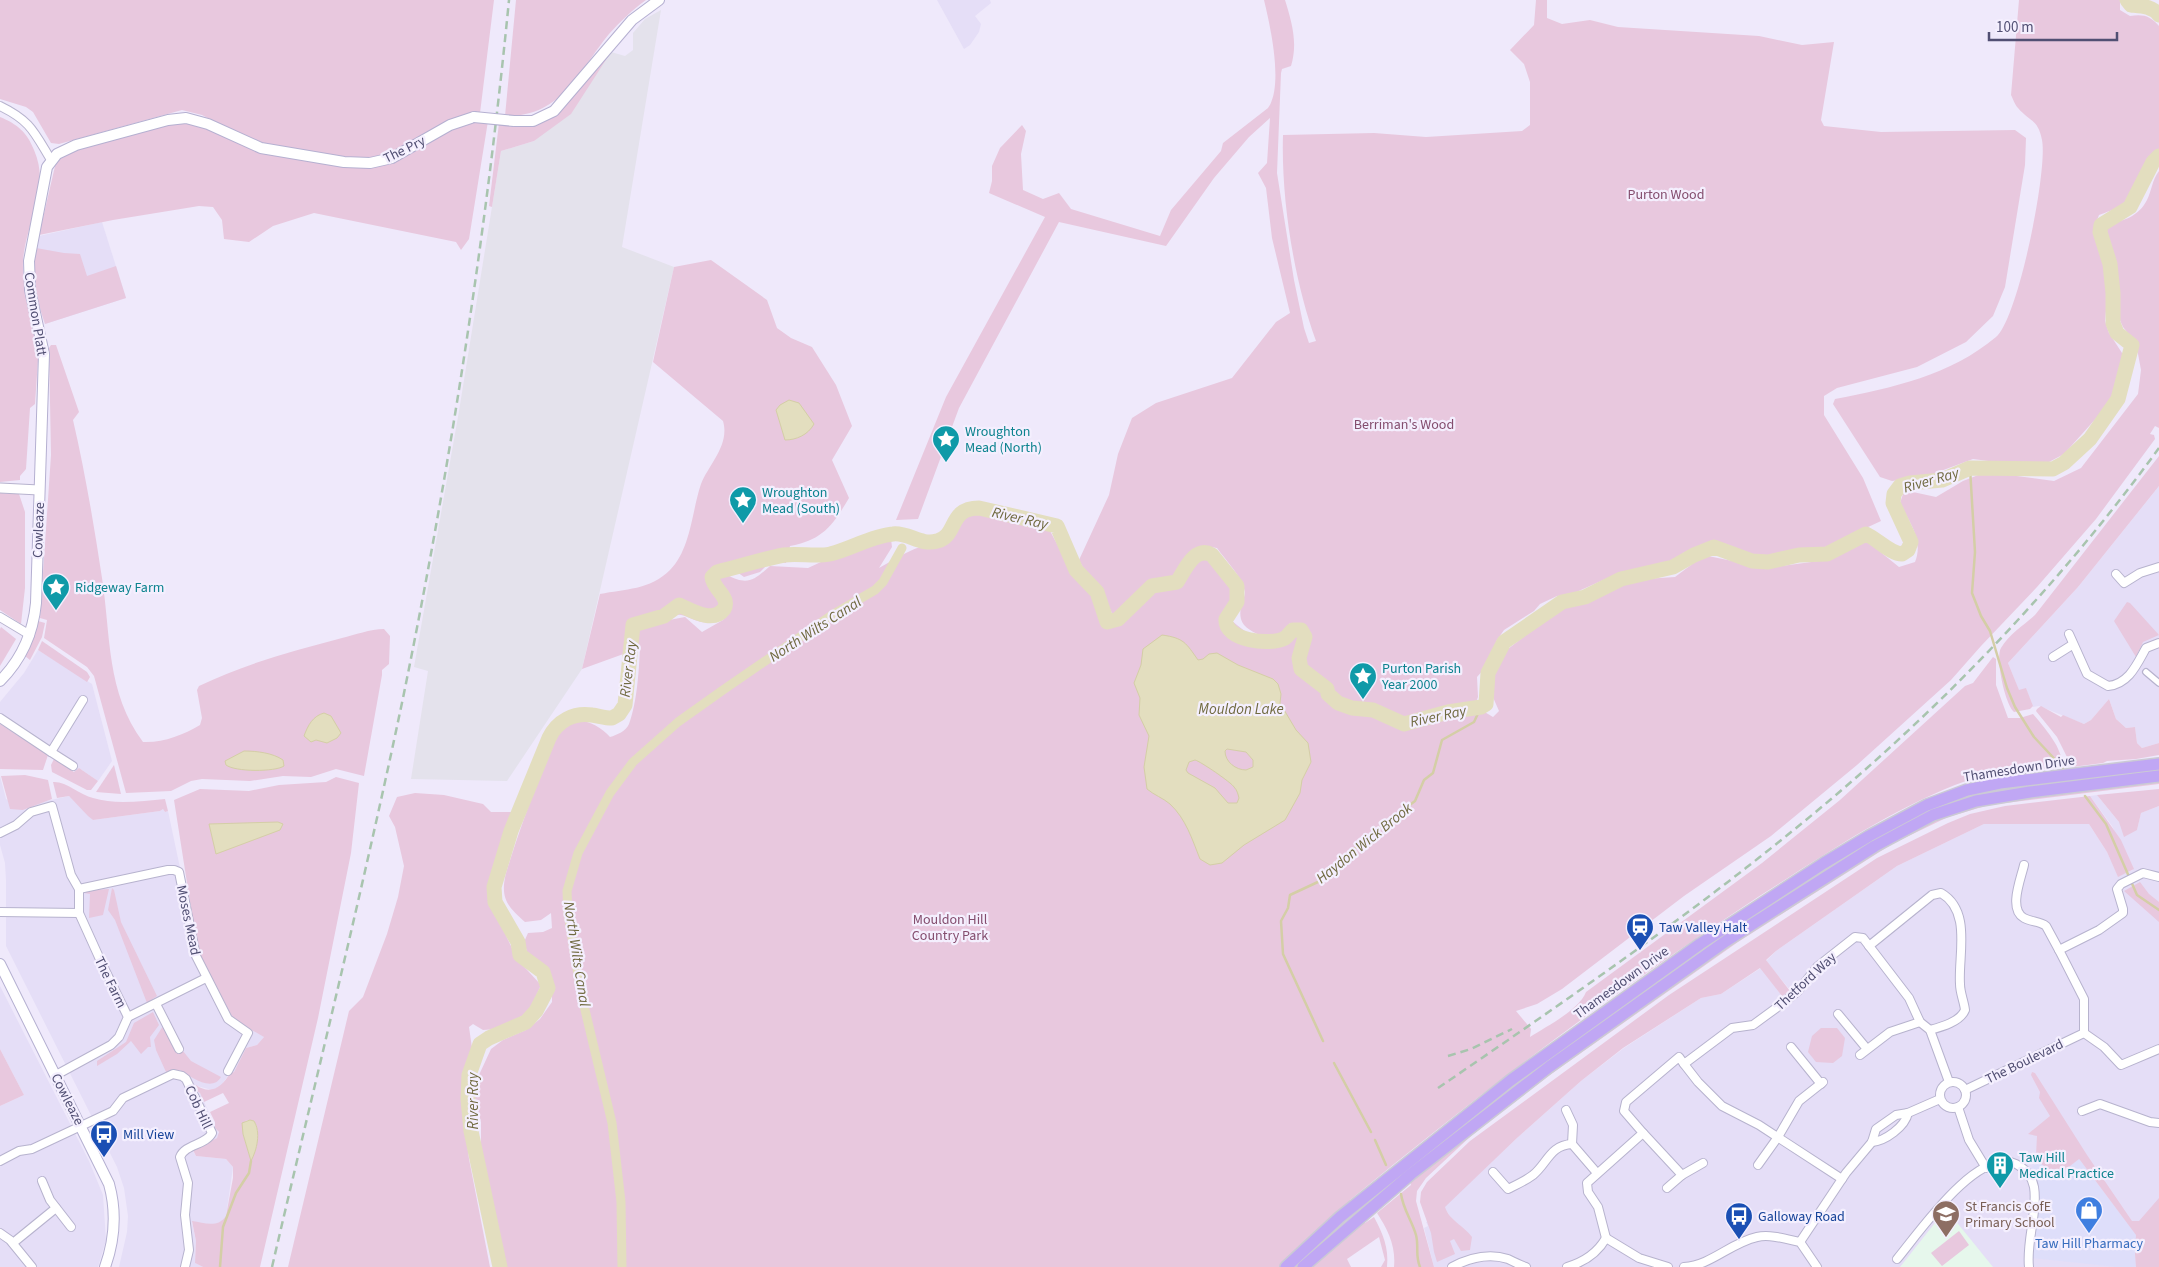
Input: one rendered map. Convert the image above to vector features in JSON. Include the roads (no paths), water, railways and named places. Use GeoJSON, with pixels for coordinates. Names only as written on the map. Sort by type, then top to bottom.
{"type":"FeatureCollection","features":[{"type":"Feature","properties":{"kind":"main road","name":"The Pry"},"geometry":{"type":"LineString","coordinates":[[51,160],[59,152],[76,145],[168,120],[186,118],[208,124],[261,148],[314,158],[370,163],[392,158],[450,125],[474,118],[533,121],[554,111],[632,20],[658,0]]}},
{"type":"Feature","properties":{"kind":"main road","name":"Common Platt"},"geometry":{"type":"LineString","coordinates":[[39,490],[44,354],[30,290],[29,261],[44,181],[51,160]]}},
{"type":"Feature","properties":{"kind":"main road","name":"Cowleaze"},"geometry":{"type":"LineString","coordinates":[[0,681],[21,655],[30,635],[36,603],[39,490]]}},
{"type":"Feature","properties":{"kind":"main road","name":"Thamesdown Drive"},"geometry":{"type":"LineString","coordinates":[[1286,1267],[1401,1166],[1511,1080],[1678,959],[1824,863],[1905,816],[1948,796],[1988,786],[2159,764]]}},
{"type":"Feature","properties":{"kind":"main road","name":"Thamesdown Drive"},"geometry":{"type":"LineString","coordinates":[[1303,1267],[1407,1178],[1521,1088],[1669,980],[1819,880],[1907,828],[1952,808],[1989,798],[2159,776]]}},
{"type":"Feature","properties":{"kind":"main road","name":"Cowleaze"},"geometry":{"type":"LineString","coordinates":[[0,964],[106,1175],[113,1200],[114,1238],[104,1267]]}},
{"type":"Feature","properties":{"kind":"street"},"geometry":{"type":"LineString","coordinates":[[0,106],[16,114],[30,126],[51,160]]}},
{"type":"Feature","properties":{"kind":"street"},"geometry":{"type":"LineString","coordinates":[[0,488],[39,490]]}},
{"type":"Feature","properties":{"kind":"street"},"geometry":{"type":"LineString","coordinates":[[2116,574],[2124,583],[2140,573],[2159,568]]}},
{"type":"Feature","properties":{"kind":"street"},"geometry":{"type":"LineString","coordinates":[[0,617],[30,635]]}},
{"type":"Feature","properties":{"kind":"street"},"geometry":{"type":"LineString","coordinates":[[2069,634],[2072,645],[2087,674],[2108,686],[2125,679],[2138,665],[2146,648],[2159,644]]}},
{"type":"Feature","properties":{"kind":"street"},"geometry":{"type":"LineString","coordinates":[[2053,657],[2072,645]]}},
{"type":"Feature","properties":{"kind":"street"},"geometry":{"type":"LineString","coordinates":[[2146,672],[2159,683]]}},
{"type":"Feature","properties":{"kind":"street"},"geometry":{"type":"LineString","coordinates":[[51,752],[83,700]]}},
{"type":"Feature","properties":{"kind":"street"},"geometry":{"type":"LineString","coordinates":[[0,718],[73,766]]}},
{"type":"Feature","properties":{"kind":"street","name":"The Farm"},"geometry":{"type":"LineString","coordinates":[[0,833],[16,825],[31,812],[52,806],[72,878],[79,889],[79,913],[99,960],[128,1017],[119,1036],[111,1045],[56,1075]]}},
{"type":"Feature","properties":{"kind":"street"},"geometry":{"type":"LineString","coordinates":[[2024,865],[2016,900],[2018,909],[2024,918],[2046,926],[2059,950],[2084,999],[2084,1033],[2105,1047],[2121,1065],[2159,1049]]}},
{"type":"Feature","properties":{"kind":"street","name":"Moses Mead"},"geometry":{"type":"LineString","coordinates":[[79,889],[168,870],[179,872],[194,950],[206,978]]}},
{"type":"Feature","properties":{"kind":"street"},"geometry":{"type":"LineString","coordinates":[[2059,950],[2099,930],[2120,915],[2123,909],[2117,890],[2121,884],[2143,873],[2159,877]]}},
{"type":"Feature","properties":{"kind":"street"},"geometry":{"type":"LineString","coordinates":[[1930,1030],[1948,1024],[1962,1015],[1965,1010],[1960,983],[1961,923],[1950,901],[1941,893],[1932,895],[1869,946],[1909,998],[1920,1022],[1930,1030],[1949,1082]]}},
{"type":"Feature","properties":{"kind":"street"},"geometry":{"type":"LineString","coordinates":[[0,912],[79,913]]}},
{"type":"Feature","properties":{"kind":"street","name":"Thetford Way"},"geometry":{"type":"LineString","coordinates":[[1682,1175],[1624,1111],[1624,1105],[1679,1057],[1684,1064],[1732,1028],[1753,1025],[1798,991],[1817,967],[1855,937],[1861,937],[1869,946]]}},
{"type":"Feature","properties":{"kind":"street"},"geometry":{"type":"LineString","coordinates":[[128,1017],[206,978],[228,1020],[257,1038]]}},
{"type":"Feature","properties":{"kind":"street"},"geometry":{"type":"LineString","coordinates":[[156,1004],[180,1049]]}},
{"type":"Feature","properties":{"kind":"street"},"geometry":{"type":"LineString","coordinates":[[1838,1014],[1863,1052],[1890,1032],[1920,1022]]}},
{"type":"Feature","properties":{"kind":"street"},"geometry":{"type":"LineString","coordinates":[[228,1071],[248,1033]]}},
{"type":"Feature","properties":{"kind":"street","name":"The Boulevard"},"geometry":{"type":"LineString","coordinates":[[1965,1090],[2084,1033]]}},
{"type":"Feature","properties":{"kind":"street"},"geometry":{"type":"LineString","coordinates":[[1758,1164],[1778,1137],[1799,1102],[1822,1083],[1791,1047]]}},
{"type":"Feature","properties":{"kind":"street"},"geometry":{"type":"LineString","coordinates":[[1684,1064],[1698,1082],[1722,1106],[1778,1137],[1842,1178]]}},
{"type":"Feature","properties":{"kind":"street","name":"Cob Hill"},"geometry":{"type":"LineString","coordinates":[[82,1126],[115,1110],[123,1098],[167,1075],[176,1074],[186,1079],[212,1133],[208,1138],[183,1152],[180,1156],[188,1183],[185,1214],[190,1250],[185,1267]]}},
{"type":"Feature","properties":{"kind":"street"},"geometry":{"type":"LineString","coordinates":[[1949,1082],[1958,1082],[1965,1090],[1965,1100],[1958,1107],[1948,1107],[1940,1099],[1941,1089],[1949,1082]]}},
{"type":"Feature","properties":{"kind":"street"},"geometry":{"type":"LineString","coordinates":[[1800,1242],[1842,1178],[1872,1142],[1874,1132],[1896,1114],[1908,1113],[1940,1099]]}},
{"type":"Feature","properties":{"kind":"street"},"geometry":{"type":"LineString","coordinates":[[2082,1111],[2100,1104],[2150,1122],[2159,1123]]}},
{"type":"Feature","properties":{"kind":"street"},"geometry":{"type":"LineString","coordinates":[[1958,1107],[1970,1141],[1986,1168]]}},
{"type":"Feature","properties":{"kind":"street"},"geometry":{"type":"LineString","coordinates":[[1566,1110],[1573,1125],[1572,1144],[1596,1173]]}},
{"type":"Feature","properties":{"kind":"street"},"geometry":{"type":"LineString","coordinates":[[1872,1142],[1883,1139],[1904,1123],[1908,1113]]}},
{"type":"Feature","properties":{"kind":"street"},"geometry":{"type":"LineString","coordinates":[[0,1161],[19,1151],[32,1149],[82,1126]]}},
{"type":"Feature","properties":{"kind":"street"},"geometry":{"type":"LineString","coordinates":[[1643,1133],[1596,1173],[1589,1180],[1587,1189],[1598,1207],[1606,1238],[1640,1258],[1668,1267]]}},
{"type":"Feature","properties":{"kind":"street"},"geometry":{"type":"LineString","coordinates":[[1492,1172],[1508,1189],[1532,1176],[1552,1151],[1572,1144]]}},
{"type":"Feature","properties":{"kind":"street"},"geometry":{"type":"LineString","coordinates":[[1898,1259],[1946,1199],[1967,1180],[2002,1161],[2012,1162],[2025,1170],[2030,1177],[2034,1196],[2029,1267]]}},
{"type":"Feature","properties":{"kind":"street"},"geometry":{"type":"LineString","coordinates":[[1667,1188],[1682,1175],[1703,1163]]}},
{"type":"Feature","properties":{"kind":"street"},"geometry":{"type":"LineString","coordinates":[[42,1180],[50,1200],[71,1227]]}},
{"type":"Feature","properties":{"kind":"street"},"geometry":{"type":"LineString","coordinates":[[13,1243],[56,1208]]}},
{"type":"Feature","properties":{"kind":"street"},"geometry":{"type":"LineString","coordinates":[[0,1233],[13,1243],[32,1267]]}},
{"type":"Feature","properties":{"kind":"street"},"geometry":{"type":"LineString","coordinates":[[1684,1267],[1711,1264],[1757,1237],[1800,1242],[1817,1267]]}},
{"type":"Feature","properties":{"kind":"street"},"geometry":{"type":"LineString","coordinates":[[1567,1267],[1589,1258],[1600,1248],[1606,1238]]}},
{"type":"Feature","properties":{"kind":"street"},"geometry":{"type":"LineString","coordinates":[[1452,1267],[1465,1261],[1489,1256],[1506,1259],[1526,1267]]}},
{"type":"Feature","properties":{"kind":"water"},"geometry":{"type":"Polygon","coordinates":[[[789,400],[799,403],[814,424],[801,436],[785,440],[776,410],[780,405],[789,400]]]}},
{"type":"Feature","properties":{"kind":"water","name":"Mouldon Lake"},"geometry":{"type":"Polygon","coordinates":[[[1162,635],[1169,636],[1184,642],[1198,660],[1203,659],[1209,654],[1217,653],[1238,665],[1273,679],[1278,684],[1281,694],[1280,703],[1296,730],[1308,743],[1311,762],[1302,780],[1300,793],[1285,820],[1244,845],[1222,863],[1210,865],[1200,859],[1188,830],[1176,810],[1147,789],[1144,767],[1149,736],[1139,715],[1140,698],[1134,683],[1141,665],[1143,649],[1162,635]],[[1227,749],[1225,755],[1235,767],[1246,770],[1253,767],[1253,760],[1246,752],[1227,749]],[[1195,760],[1189,762],[1186,770],[1188,773],[1215,788],[1228,803],[1237,803],[1239,798],[1236,789],[1222,777],[1195,760]]]}},
{"type":"Feature","properties":{"kind":"water"},"geometry":{"type":"Polygon","coordinates":[[[324,713],[331,716],[341,733],[337,738],[327,743],[316,740],[311,742],[304,736],[314,719],[324,713]]]}},
{"type":"Feature","properties":{"kind":"water"},"geometry":{"type":"Polygon","coordinates":[[[244,751],[270,754],[283,760],[284,766],[255,770],[238,769],[226,765],[225,761],[244,751]]]}},
{"type":"Feature","properties":{"kind":"water"},"geometry":{"type":"Polygon","coordinates":[[[278,822],[283,824],[280,830],[216,854],[209,824],[278,822]]]}},
{"type":"Feature","properties":{"kind":"water"},"geometry":{"type":"Polygon","coordinates":[[[250,1120],[254,1121],[256,1125],[258,1136],[251,1161],[243,1134],[242,1123],[250,1120]]]}},
{"type":"Feature","properties":{"kind":"waterway","name":"River Ray"},"geometry":{"type":"LineString","coordinates":[[2127,0],[2131,5],[2150,8],[2159,15]]}},
{"type":"Feature","properties":{"kind":"waterway","name":"River Ray"},"geometry":{"type":"LineString","coordinates":[[500,1267],[471,1131],[468,1099],[469,1075],[480,1044],[489,1038],[526,1022],[536,1011],[548,988],[543,972],[520,955],[518,942],[495,902],[494,887],[511,831],[552,732],[561,722],[573,716],[585,714],[612,718],[619,714],[625,705],[633,625],[664,616],[679,605],[708,616],[719,613],[726,604],[712,577],[717,572],[784,555],[830,554],[885,535],[899,534],[925,542],[937,541],[948,534],[962,512],[979,508],[1057,526],[1076,570],[1097,592],[1107,622],[1118,619],[1152,586],[1177,582],[1191,560],[1200,553],[1206,553],[1212,555],[1237,586],[1237,602],[1226,619],[1227,626],[1232,632],[1250,640],[1270,642],[1285,638],[1293,630],[1301,630],[1305,637],[1299,658],[1301,669],[1327,689],[1328,694],[1338,703],[1352,708],[1373,710],[1404,724],[1448,712],[1481,707],[1486,704],[1488,673],[1504,642],[1562,602],[1585,597],[1621,579],[1673,567],[1694,555],[1714,547],[1752,561],[1768,562],[1799,555],[1827,554],[1866,534],[1893,552],[1902,554],[1908,550],[1911,542],[1893,503],[1894,494],[1900,486],[1910,483],[1942,480],[1970,468],[2053,469],[2064,463],[2090,439],[2118,399],[2132,345],[2117,333],[2113,323],[2113,293],[2110,264],[2100,232],[2101,225],[2130,207],[2153,162],[2159,156]]}},
{"type":"Feature","properties":{"kind":"waterway"},"geometry":{"type":"LineString","coordinates":[[1970,468],[1975,552],[1972,593],[1981,616],[1990,631],[2007,688],[2015,707],[2034,737],[2063,768]]}},
{"type":"Feature","properties":{"kind":"waterway","name":"North Wilts Canal"},"geometry":{"type":"LineString","coordinates":[[622,1267],[621,1202],[612,1123],[581,993],[568,913],[567,891],[578,853],[610,793],[633,762],[678,722],[723,690],[832,615],[875,590],[883,582],[902,548]]}},
{"type":"Feature","properties":{"kind":"waterway","name":"Haydon Wick Brook"},"geometry":{"type":"LineString","coordinates":[[1323,1041],[1283,954],[1281,921],[1288,908],[1290,895],[1320,881],[1365,839],[1415,801],[1424,780],[1433,773],[1442,740],[1474,722],[1481,707]]}},
{"type":"Feature","properties":{"kind":"waterway"},"geometry":{"type":"LineString","coordinates":[[2085,796],[2106,824],[2137,895],[2159,910]]}},
{"type":"Feature","properties":{"kind":"waterway","name":"Haydon Wick Brook"},"geometry":{"type":"LineString","coordinates":[[1334,1063],[1371,1132]]}},
{"type":"Feature","properties":{"kind":"waterway","name":"Haydon Wick Brook"},"geometry":{"type":"LineString","coordinates":[[1375,1140],[1386,1165]]}},
{"type":"Feature","properties":{"kind":"waterway"},"geometry":{"type":"LineString","coordinates":[[220,1267],[223,1227],[236,1193],[249,1173],[251,1161]]}},
{"type":"Feature","properties":{"kind":"waterway","name":"Haydon Wick Brook"},"geometry":{"type":"LineString","coordinates":[[1401,1194],[1416,1235],[1420,1267]]}},
{"type":"Feature","properties":{"kind":"railway"},"geometry":{"type":"LineString","coordinates":[[272,1267],[372,841],[420,612],[451,438],[478,263],[509,0]]}},
{"type":"Feature","properties":{"kind":"railway"},"geometry":{"type":"LineString","coordinates":[[1438,1088],[1576,993],[1713,894],[1851,782],[1899,739],[1992,648],[2079,550],[2159,448]]}},
{"type":"Feature","properties":{"kind":"railway"},"geometry":{"type":"LineString","coordinates":[[1448,1056],[1471,1049],[1512,1029]]}},
{"type":"Feature","properties":{"kind":"place","name":"Wroughton Mead (North)"},"geometry":{"type":"Point","coordinates":[946,463]}},
{"type":"Feature","properties":{"kind":"place","name":"Wroughton Mead (South)"},"geometry":{"type":"Point","coordinates":[743,524]}},
{"type":"Feature","properties":{"kind":"place","name":"Ridgeway Farm"},"geometry":{"type":"Point","coordinates":[56,611]}},
{"type":"Feature","properties":{"kind":"place","name":"Purton Parish Year 2000"},"geometry":{"type":"Point","coordinates":[1363,700]}},
{"type":"Feature","properties":{"kind":"place","name":"Taw Valley Halt"},"geometry":{"type":"Point","coordinates":[1640,951]}},
{"type":"Feature","properties":{"kind":"place","name":"Mill View"},"geometry":{"type":"Point","coordinates":[104,1158]}},
{"type":"Feature","properties":{"kind":"place","name":"Taw Hill Medical Practice"},"geometry":{"type":"Point","coordinates":[2000,1189]}},
{"type":"Feature","properties":{"kind":"place","name":"Taw Hill Pharmacy"},"geometry":{"type":"Point","coordinates":[2089,1234]}},
{"type":"Feature","properties":{"kind":"place","name":"St Francis CofE Primary School"},"geometry":{"type":"Point","coordinates":[1946,1238]}},
{"type":"Feature","properties":{"kind":"place","name":"Galloway Road"},"geometry":{"type":"Point","coordinates":[1739,1240]}},
{"type":"Feature","properties":{"kind":"park label","name":"Purton Wood"},"geometry":{"type":"Point","coordinates":[1666,194]}},
{"type":"Feature","properties":{"kind":"park label","name":"Berriman's Wood"},"geometry":{"type":"Point","coordinates":[1404,424]}},
{"type":"Feature","properties":{"kind":"park label","name":"Mouldon Hill Country Park"},"geometry":{"type":"Point","coordinates":[950,928]}}]}
